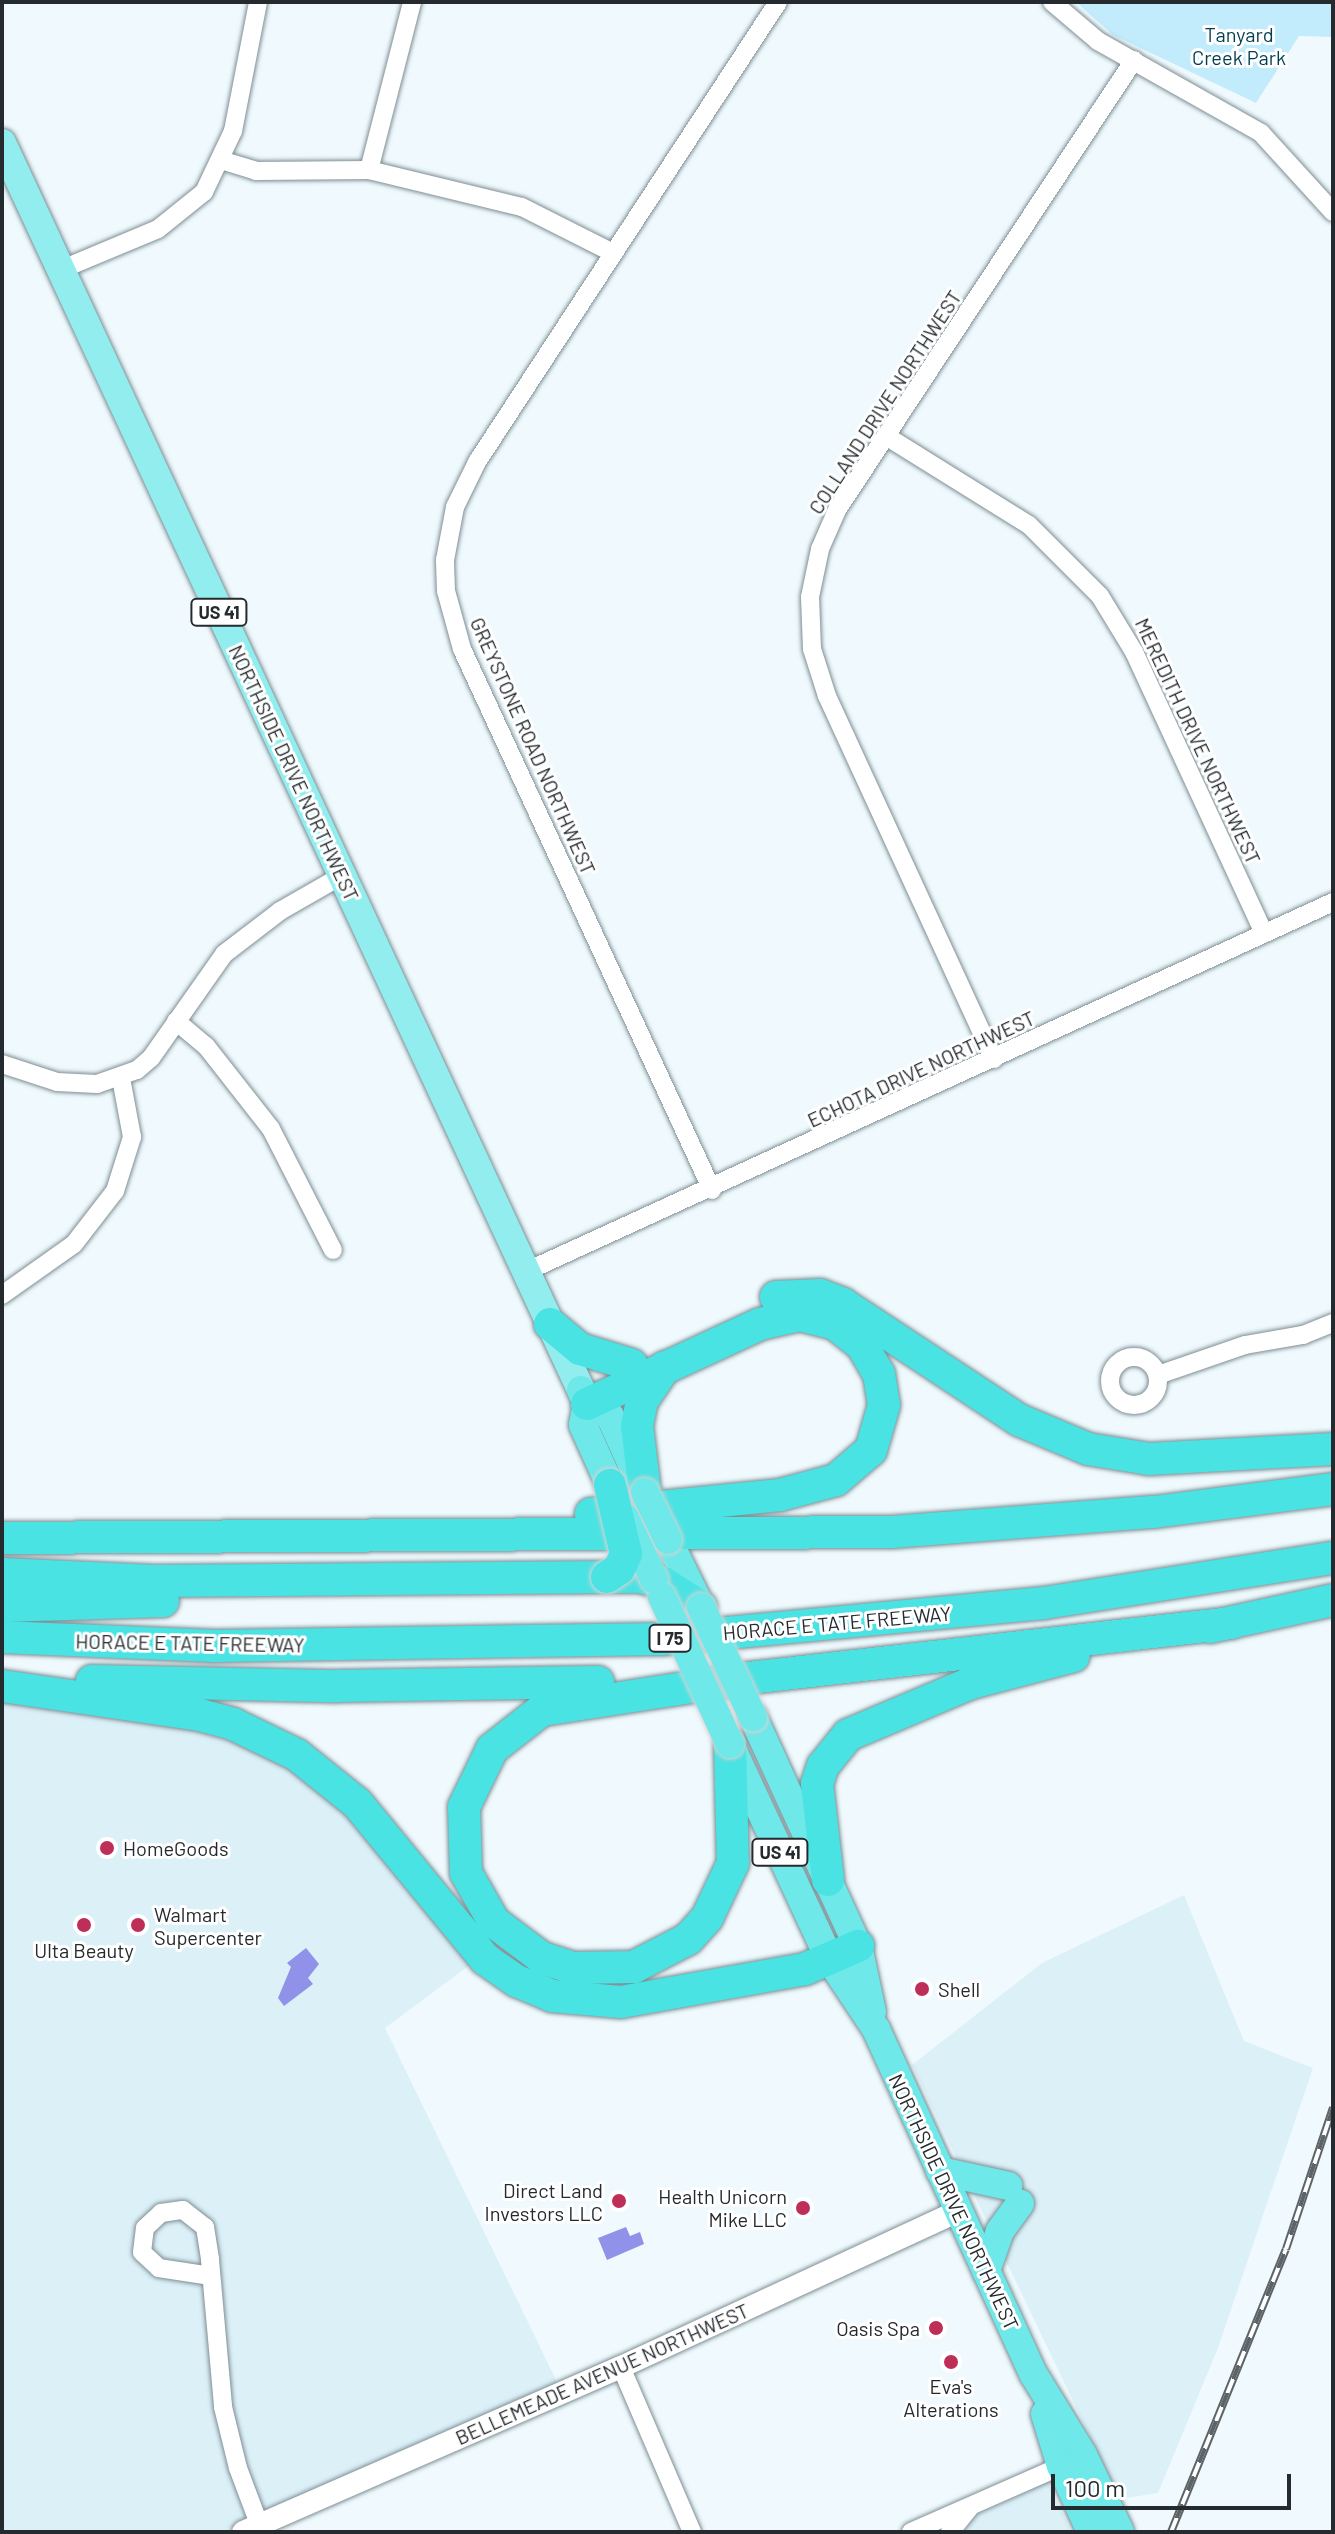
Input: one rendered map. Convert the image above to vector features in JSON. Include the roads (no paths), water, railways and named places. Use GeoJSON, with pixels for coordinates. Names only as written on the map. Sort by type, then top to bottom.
{"type":"FeatureCollection","features":[{"type":"Feature","properties":{"kind":"highway"},"geometry":{"type":"LineString","coordinates":[[584,1397],[632,1365],[752,1305],[796,1294],[820,1295],[860,1313],[1019,1420],[1088,1449],[1149,1459],[1333,1449]]}},
{"type":"Feature","properties":{"kind":"highway"},"geometry":{"type":"LineString","coordinates":[[301,1536],[780,1495],[836,1480],[856,1467],[871,1450],[882,1421],[883,1390],[872,1360],[851,1334],[818,1318],[800,1315],[760,1324],[666,1366],[584,1397]]}},
{"type":"Feature","properties":{"kind":"highway"},"geometry":{"type":"LineString","coordinates":[[550,1324],[580,1349],[632,1365]]}},
{"type":"Feature","properties":{"kind":"highway"},"geometry":{"type":"LineString","coordinates":[[607,1577],[619,1569],[626,1554],[625,1474],[642,1401],[666,1366]]}},
{"type":"Feature","properties":{"kind":"highway","name":"NORTHSIDE DRIVE NORTHWEST"},"geometry":{"type":"LineString","coordinates":[[584,1397],[583,1425],[625,1474],[668,1540],[753,1717],[828,1880],[844,1953]]}},
{"type":"Feature","properties":{"kind":"highway","name":"NORTHSIDE DRIVE NORTHWEST"},"geometry":{"type":"LineString","coordinates":[[625,1474],[651,1590],[730,1744],[844,1953],[1034,2375],[1083,2455],[1120,2532]]}},
{"type":"Feature","properties":{"kind":"highway"},"geometry":{"type":"LineString","coordinates":[[2,1538],[892,1532],[1154,1512],[1333,1489]]}},
{"type":"Feature","properties":{"kind":"highway"},"geometry":{"type":"LineString","coordinates":[[2,1522],[149,1538]]}},
{"type":"Feature","properties":{"kind":"highway"},"geometry":{"type":"LineString","coordinates":[[651,1590],[668,1540]]}},
{"type":"Feature","properties":{"kind":"highway","name":"HORACE E TATE FREEWAY"},"geometry":{"type":"LineString","coordinates":[[2,1637],[215,1646],[663,1639],[1044,1603],[1333,1558]]}},
{"type":"Feature","properties":{"kind":"highway"},"geometry":{"type":"LineString","coordinates":[[2,1574],[149,1591],[651,1590]]}},
{"type":"Feature","properties":{"kind":"highway"},"geometry":{"type":"LineString","coordinates":[[2,1606],[149,1591],[607,1577],[701,1607]]}},
{"type":"Feature","properties":{"kind":"highway"},"geometry":{"type":"LineString","coordinates":[[828,1880],[817,1784],[834,1749],[863,1726],[1016,1670],[1333,1600]]}},
{"type":"Feature","properties":{"kind":"highway"},"geometry":{"type":"LineString","coordinates":[[730,1744],[733,1863],[707,1918],[688,1939],[634,1967],[573,1968],[542,1958],[494,1922],[466,1873],[462,1826],[479,1767],[506,1734],[523,1720],[563,1704],[749,1678],[1231,1623]]}},
{"type":"Feature","properties":{"kind":"highway"},"geometry":{"type":"LineString","coordinates":[[2,1679],[337,1686],[749,1678]]}},
{"type":"Feature","properties":{"kind":"highway"},"geometry":{"type":"LineString","coordinates":[[2,1686],[200,1715],[233,1724],[297,1755],[357,1803],[485,1959],[517,1981],[552,1996],[621,2002],[805,1969],[844,1953]]}},
{"type":"Feature","properties":{"kind":"highway"},"geometry":{"type":"LineString","coordinates":[[940,2171],[1014,2195],[986,2271]]}},
{"type":"Feature","properties":{"kind":"highway","name":"NORTHSIDE DRIVE NORTHWEST"},"geometry":{"type":"LineString","coordinates":[[1034,2375],[1061,2466],[1091,2532]]}},
{"type":"Feature","properties":{"kind":"main road","name":"NORTHSIDE DRIVE NORTHWEST"},"geometry":{"type":"LineString","coordinates":[[2,143],[584,1397]]}},
{"type":"Feature","properties":{"kind":"street"},"geometry":{"type":"LineString","coordinates":[[60,270],[177,217],[204,192],[224,161],[258,2]]}},
{"type":"Feature","properties":{"kind":"street"},"geometry":{"type":"LineString","coordinates":[[369,170],[412,2]]}},
{"type":"Feature","properties":{"kind":"street","name":"GREYSTONE ROAD NORTHWEST"},"geometry":{"type":"LineString","coordinates":[[712,1190],[462,649],[446,591],[448,533],[465,482],[778,2]]}},
{"type":"Feature","properties":{"kind":"street"},"geometry":{"type":"LineString","coordinates":[[1052,2],[1098,41],[1261,133],[1333,212]]}},
{"type":"Feature","properties":{"kind":"street","name":"COLLAND DRIVE NORTHWEST"},"geometry":{"type":"LineString","coordinates":[[994,1059],[827,696],[812,649],[810,597],[820,549],[837,510],[1134,60]]}},
{"type":"Feature","properties":{"kind":"street"},"geometry":{"type":"LineString","coordinates":[[224,161],[256,171],[369,170],[522,207],[613,253]]}},
{"type":"Feature","properties":{"kind":"street","name":"MEREDITH DRIVE NORTHWEST"},"geometry":{"type":"LineString","coordinates":[[886,436],[1029,525],[1100,596],[1134,652],[1264,933]]}},
{"type":"Feature","properties":{"kind":"street"},"geometry":{"type":"LineString","coordinates":[[2,1064],[57,1082],[121,1078],[151,1058],[208,972],[243,937],[341,876]]}},
{"type":"Feature","properties":{"kind":"street","name":"ECHOTA DRIVE NORTHWEST"},"geometry":{"type":"LineString","coordinates":[[525,1272],[712,1190],[1333,902]]}},
{"type":"Feature","properties":{"kind":"street"},"geometry":{"type":"LineString","coordinates":[[176,1021],[206,1046],[271,1129],[333,1250]]}},
{"type":"Feature","properties":{"kind":"street"},"geometry":{"type":"LineString","coordinates":[[2,1295],[74,1244],[115,1191],[132,1137],[121,1078]]}},
{"type":"Feature","properties":{"kind":"street"},"geometry":{"type":"LineString","coordinates":[[1158,1375],[1245,1345],[1303,1335],[1333,1323]]}},
{"type":"Feature","properties":{"kind":"street","name":"BELLEMEADE AVENUE NORTHWEST"},"geometry":{"type":"LineString","coordinates":[[255,2530],[621,2367],[959,2211]]}},
{"type":"Feature","properties":{"kind":"street"},"geometry":{"type":"LineString","coordinates":[[211,2276],[223,2407],[255,2530]]}},
{"type":"Feature","properties":{"kind":"street"},"geometry":{"type":"LineString","coordinates":[[621,2367],[692,2532]]}},
{"type":"Feature","properties":{"kind":"street"},"geometry":{"type":"LineString","coordinates":[[911,2532],[1061,2466]]}},
{"type":"Feature","properties":{"kind":"street"},"geometry":{"type":"LineString","coordinates":[[950,2532],[972,2505]]}},
{"type":"Feature","properties":{"kind":"water"},"geometry":{"type":"Polygon","coordinates":[[[306,1948],[319,1964],[308,1978],[313,1984],[284,2006],[278,1998],[291,1967],[287,1963],[306,1948]]]}},
{"type":"Feature","properties":{"kind":"water"},"geometry":{"type":"Polygon","coordinates":[[[626,2227],[630,2236],[640,2232],[644,2244],[607,2260],[598,2238],[626,2227]]]}},
{"type":"Feature","properties":{"kind":"railway"},"geometry":{"type":"LineString","coordinates":[[1171,2532],[1286,2249],[1333,2108]]}},
{"type":"Feature","properties":{"kind":"place","name":"HomeGoods"},"geometry":{"type":"Point","coordinates":[107,1848]}},
{"type":"Feature","properties":{"kind":"place","name":"Ulta Beauty"},"geometry":{"type":"Point","coordinates":[84,1925]}},
{"type":"Feature","properties":{"kind":"place","name":"Walmart Supercenter"},"geometry":{"type":"Point","coordinates":[138,1925]}},
{"type":"Feature","properties":{"kind":"place","name":"Shell"},"geometry":{"type":"Point","coordinates":[922,1989]}},
{"type":"Feature","properties":{"kind":"place","name":"Direct Land Investors LLC"},"geometry":{"type":"Point","coordinates":[619,2201]}},
{"type":"Feature","properties":{"kind":"place","name":"Health Unicorn Mike LLC"},"geometry":{"type":"Point","coordinates":[803,2208]}},
{"type":"Feature","properties":{"kind":"place","name":"Oasis Spa"},"geometry":{"type":"Point","coordinates":[936,2328]}},
{"type":"Feature","properties":{"kind":"place","name":"Eva's Alterations"},"geometry":{"type":"Point","coordinates":[951,2362]}},
{"type":"Feature","properties":{"kind":"park label","name":"Tanyard Creek Park"},"geometry":{"type":"Point","coordinates":[1239,46]}}]}
